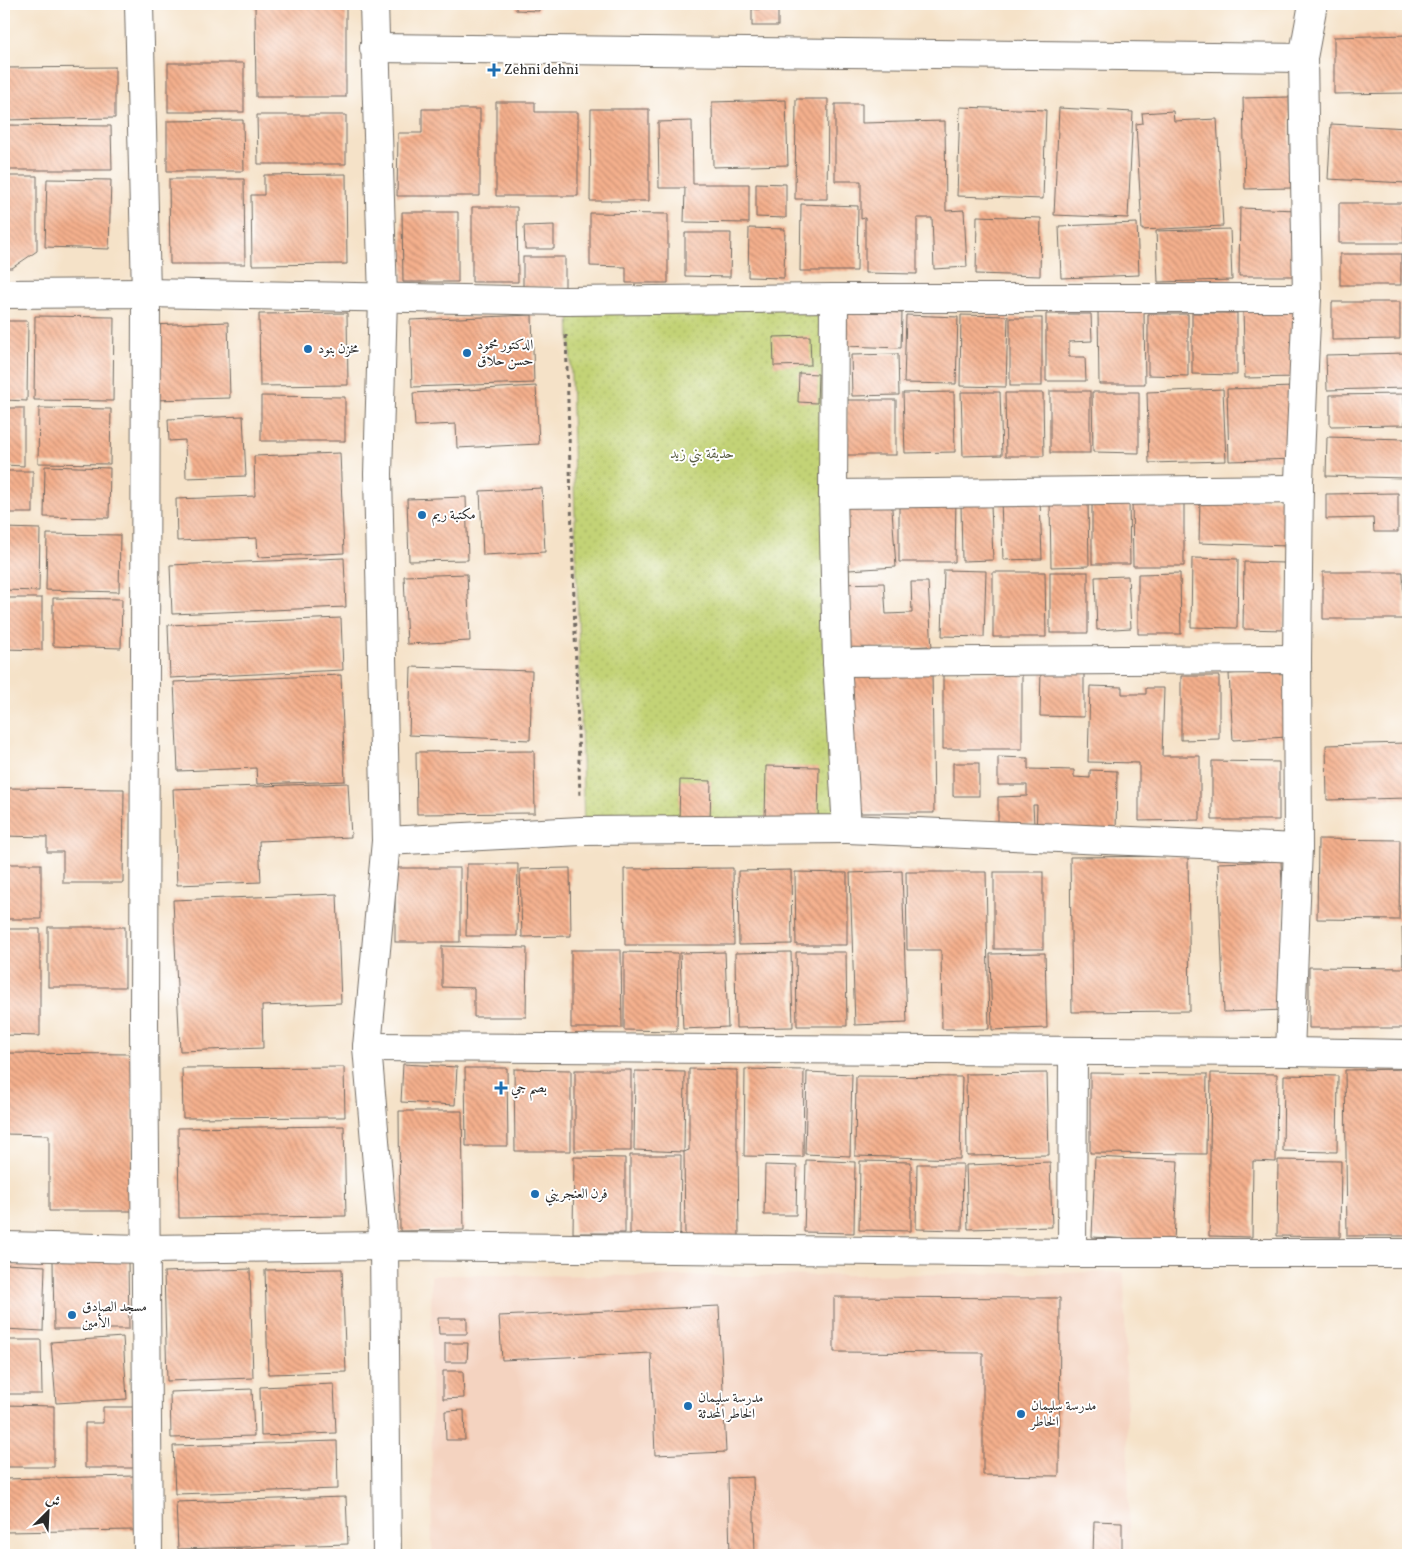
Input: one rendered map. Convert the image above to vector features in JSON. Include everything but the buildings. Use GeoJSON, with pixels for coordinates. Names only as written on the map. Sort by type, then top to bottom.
{"type":"FeatureCollection","features":[{"type":"Feature","properties":{"kind":"street"},"geometry":{"type":"LineString","coordinates":[[139,4],[146,293],[144,993],[148,1555]]}},
{"type":"Feature","properties":{"kind":"street"},"geometry":{"type":"LineString","coordinates":[[374,4],[383,298],[378,474],[386,841],[367,1046],[384,1246],[387,1555]]}},
{"type":"Feature","properties":{"kind":"street"},"geometry":{"type":"LineString","coordinates":[[1290,1052],[1298,848],[1297,659],[1299,489],[1307,298],[1303,58],[1313,4]]}},
{"type":"Feature","properties":{"kind":"street"},"geometry":{"type":"LineString","coordinates":[[374,48],[1303,58]]}},
{"type":"Feature","properties":{"kind":"street"},"geometry":{"type":"LineString","coordinates":[[4,294],[146,293],[565,301],[834,298],[1307,298]]}},
{"type":"Feature","properties":{"kind":"street"},"geometry":{"type":"LineString","coordinates":[[834,298],[833,494],[837,662],[847,829]]}},
{"type":"Feature","properties":{"kind":"street"},"geometry":{"type":"LineString","coordinates":[[833,494],[1299,489]]}},
{"type":"Feature","properties":{"kind":"street"},"geometry":{"type":"LineString","coordinates":[[837,662],[1297,659]]}},
{"type":"Feature","properties":{"kind":"street"},"geometry":{"type":"LineString","coordinates":[[386,841],[581,831],[847,829],[1298,848]]}},
{"type":"Feature","properties":{"kind":"street"},"geometry":{"type":"LineString","coordinates":[[367,1046],[1408,1054]]}},
{"type":"Feature","properties":{"kind":"street"},"geometry":{"type":"LineString","coordinates":[[1072,1252],[1073,1052]]}},
{"type":"Feature","properties":{"kind":"street"},"geometry":{"type":"LineString","coordinates":[[4,1246],[146,1250],[384,1246],[1408,1253]]}},
{"type":"Feature","properties":{"kind":"path"},"geometry":{"type":"LineString","coordinates":[[565,301],[581,831]]}},
{"type":"Feature","properties":{"kind":"shaded area"},"geometry":{"type":"Polygon","coordinates":[[[1124,1272],[1130,1555],[432,1555],[431,1275],[762,1276],[1124,1272]]]}},
{"type":"Feature","properties":{"kind":"green space","name":"حديقة بني زيد"},"geometry":{"type":"Polygon","coordinates":[[[829,303],[844,824],[584,826],[569,307],[829,303]]]}},
{"type":"Feature","properties":{"kind":"place","name":"Zehni dehni"},"geometry":{"type":"Point","coordinates":[494,70]}},
{"type":"Feature","properties":{"kind":"place","name":"مخزن بنود"},"geometry":{"type":"Point","coordinates":[308,349]}},
{"type":"Feature","properties":{"kind":"place","name":"الدكتور محمود حسن حلاق"},"geometry":{"type":"Point","coordinates":[467,353]}},
{"type":"Feature","properties":{"kind":"place","name":"مكتبة ريم"},"geometry":{"type":"Point","coordinates":[422,515]}},
{"type":"Feature","properties":{"kind":"place","name":"بصم جي"},"geometry":{"type":"Point","coordinates":[501,1088]}},
{"type":"Feature","properties":{"kind":"place","name":"فرن العنجريني"},"geometry":{"type":"Point","coordinates":[535,1194]}},
{"type":"Feature","properties":{"kind":"place","name":"مسجد الصادق الأمين"},"geometry":{"type":"Point","coordinates":[72,1315]}},
{"type":"Feature","properties":{"kind":"place","name":"مدرسة سليمان الخاطر المحدثة"},"geometry":{"type":"Point","coordinates":[688,1406]}},
{"type":"Feature","properties":{"kind":"place","name":"مدرسة سليمان الخاطر"},"geometry":{"type":"Point","coordinates":[1021,1414]}}]}
